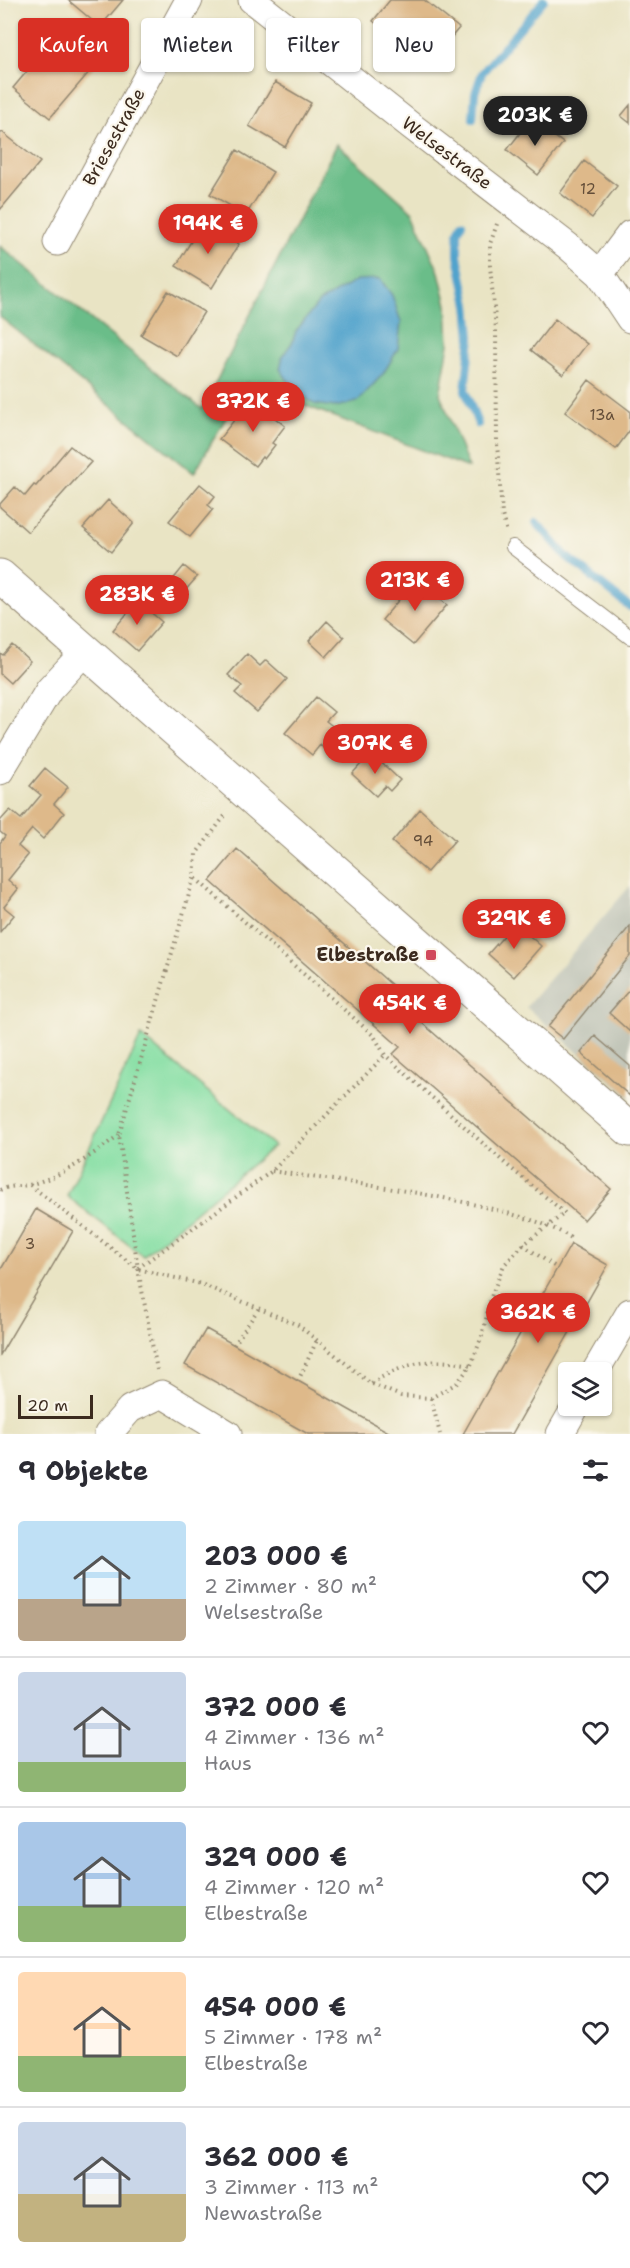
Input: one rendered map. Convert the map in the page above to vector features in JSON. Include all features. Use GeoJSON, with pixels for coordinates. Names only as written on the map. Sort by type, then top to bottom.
{"type":"FeatureCollection","features":[{"type":"Feature","properties":{"kind":"street","name":"Briesestraße"},"geometry":{"type":"LineString","coordinates":[[57,242],[189,0]]}},
{"type":"Feature","properties":{"kind":"street","name":"Welsestraße"},"geometry":{"type":"LineString","coordinates":[[252,0],[569,247],[600,274],[630,319]]}},
{"type":"Feature","properties":{"kind":"street"},"geometry":{"type":"LineString","coordinates":[[600,274],[630,234]]}},
{"type":"Feature","properties":{"kind":"street"},"geometry":{"type":"LineString","coordinates":[[0,576],[630,1130]]}},
{"type":"Feature","properties":{"kind":"street"},"geometry":{"type":"LineString","coordinates":[[0,771],[49,690],[86,651]]}},
{"type":"Feature","properties":{"kind":"street"},"geometry":{"type":"LineString","coordinates":[[601,1362],[630,1312]]}},
{"type":"Feature","properties":{"kind":"street"},"geometry":{"type":"LineString","coordinates":[[108,1434],[130,1408],[162,1394],[228,1434]]}},
{"type":"Feature","properties":{"kind":"street"},"geometry":{"type":"LineString","coordinates":[[560,1434],[570,1416]]}},
{"type":"Feature","properties":{"kind":"lane"},"geometry":{"type":"LineString","coordinates":[[513,547],[630,637]]}},
{"type":"Feature","properties":{"kind":"path"},"geometry":{"type":"LineString","coordinates":[[498,222],[489,244],[496,329],[497,443],[502,515],[513,547]]}},
{"type":"Feature","properties":{"kind":"path"},"geometry":{"type":"LineString","coordinates":[[162,1394],[138,1269],[119,1135],[194,877],[196,854],[243,791]]}},
{"type":"Feature","properties":{"kind":"path"},"geometry":{"type":"LineString","coordinates":[[30,1185],[138,1269],[201,1284],[298,1325],[370,1383],[401,1396],[431,1398],[457,1383],[471,1365],[504,1265],[523,1245],[565,1214],[385,1055],[374,1036],[194,877]]}},
{"type":"Feature","properties":{"kind":"path"},"geometry":{"type":"LineString","coordinates":[[138,1269],[272,1171],[385,1055]]}},
{"type":"Feature","properties":{"kind":"path"},"geometry":{"type":"LineString","coordinates":[[0,1190],[7,1187],[30,1185],[70,1170],[119,1135]]}},
{"type":"Feature","properties":{"kind":"path"},"geometry":{"type":"LineString","coordinates":[[272,1171],[409,1191],[476,1205],[552,1225],[573,1239]]}},
{"type":"Feature","properties":{"kind":"path"},"geometry":{"type":"LineString","coordinates":[[523,1245],[557,1268]]}},
{"type":"Feature","properties":{"kind":"path"},"geometry":{"type":"LineString","coordinates":[[234,1345],[259,1308]]}},
{"type":"Feature","properties":{"kind":"path"},"geometry":{"type":"LineString","coordinates":[[488,1310],[524,1325]]}},
{"type":"Feature","properties":{"kind":"path"},"geometry":{"type":"LineString","coordinates":[[298,1381],[317,1340]]}},
{"type":"Feature","properties":{"kind":"path"},"geometry":{"type":"LineString","coordinates":[[370,1383],[397,1368],[418,1362],[448,1360],[471,1365]]}},
{"type":"Feature","properties":{"kind":"path"},"geometry":{"type":"LineString","coordinates":[[431,1398],[440,1434]]}},
{"type":"Feature","properties":{"kind":"shaded area"},"geometry":{"type":"Polygon","coordinates":[[[630,886],[630,1098],[526,1007],[630,886]]]}},
{"type":"Feature","properties":{"kind":"green space"},"geometry":{"type":"Polygon","coordinates":[[[337,144],[413,212],[439,272],[447,305],[449,344],[440,394],[469,468],[246,383],[194,473],[0,317],[0,246],[202,409],[337,144]]]}},
{"type":"Feature","properties":{"kind":"green space"},"geometry":{"type":"Polygon","coordinates":[[[141,1036],[274,1146],[143,1256],[67,1196],[141,1036]]]}},
{"type":"Feature","properties":{"kind":"water"},"geometry":{"type":"Polygon","coordinates":[[[380,279],[392,295],[401,322],[398,349],[383,374],[357,402],[335,407],[314,404],[293,388],[280,369],[283,355],[292,343],[296,331],[319,302],[357,280],[380,279]]]}},
{"type":"Feature","properties":{"kind":"building"},"geometry":{"type":"Polygon","coordinates":[[[68,0],[123,0],[108,18],[89,18],[68,0]]]}},
{"type":"Feature","properties":{"kind":"building"},"geometry":{"type":"Polygon","coordinates":[[[390,0],[424,0],[446,18],[375,18],[390,0]]]}},
{"type":"Feature","properties":{"kind":"building"},"geometry":{"type":"Polygon","coordinates":[[[26,72],[89,72],[50,118],[13,88],[26,72]]]}},
{"type":"Feature","properties":{"kind":"building"},"geometry":{"type":"Polygon","coordinates":[[[275,82],[311,103],[285,147],[249,126],[275,82]]]}},
{"type":"Feature","properties":{"kind":"building"},"geometry":{"type":"Polygon","coordinates":[[[630,105],[630,123],[621,116],[630,105]]]}},
{"type":"Feature","properties":{"kind":"building"},"geometry":{"type":"Polygon","coordinates":[[[531,119],[563,143],[538,175],[507,150],[531,119]]]}},
{"type":"Feature","properties":{"kind":"building"},"geometry":{"type":"Polygon","coordinates":[[[2,132],[40,162],[0,210],[0,134],[2,132]]]}},
{"type":"Feature","properties":{"kind":"building"},"geometry":{"type":"Polygon","coordinates":[[[237,150],[273,172],[246,215],[210,194],[237,150]]]}},
{"type":"Feature","properties":{"kind":"building"},"geometry":{"type":"Polygon","coordinates":[[[584,161],[617,186],[592,218],[560,193],[584,161]]]}},
{"type":"Feature","properties":{"kind":"building"},"geometry":{"type":"Polygon","coordinates":[[[203,222],[239,244],[212,288],[176,266],[203,222]]]}},
{"type":"Feature","properties":{"kind":"building"},"geometry":{"type":"Polygon","coordinates":[[[168,291],[204,312],[177,356],[141,335],[168,291]]]}},
{"type":"Feature","properties":{"kind":"building"},"geometry":{"type":"Polygon","coordinates":[[[555,319],[587,344],[563,375],[531,350],[555,319]]]}},
{"type":"Feature","properties":{"kind":"building"},"geometry":{"type":"Polygon","coordinates":[[[589,380],[630,411],[630,430],[616,449],[565,412],[589,380]]]}},
{"type":"Feature","properties":{"kind":"building"},"geometry":{"type":"Polygon","coordinates":[[[251,399],[285,426],[272,443],[275,445],[255,466],[219,439],[251,399]]]}},
{"type":"Feature","properties":{"kind":"building"},"geometry":{"type":"Polygon","coordinates":[[[70,446],[91,462],[28,532],[0,507],[0,504],[15,487],[25,496],[70,446]]]}},
{"type":"Feature","properties":{"kind":"building"},"geometry":{"type":"Polygon","coordinates":[[[200,484],[215,496],[208,505],[213,509],[190,537],[169,521],[200,484]]]}},
{"type":"Feature","properties":{"kind":"building"},"geometry":{"type":"Polygon","coordinates":[[[108,500],[134,523],[111,552],[83,528],[108,500]]]}},
{"type":"Feature","properties":{"kind":"building"},"geometry":{"type":"Polygon","coordinates":[[[184,566],[197,577],[183,593],[171,582],[184,566]]]}},
{"type":"Feature","properties":{"kind":"building"},"geometry":{"type":"Polygon","coordinates":[[[416,579],[447,605],[413,645],[382,620],[416,579]]]}},
{"type":"Feature","properties":{"kind":"building"},"geometry":{"type":"Polygon","coordinates":[[[138,601],[162,622],[137,651],[113,630],[138,601]]]}},
{"type":"Feature","properties":{"kind":"building"},"geometry":{"type":"Polygon","coordinates":[[[327,621],[344,637],[326,657],[309,641],[327,621]]]}},
{"type":"Feature","properties":{"kind":"building"},"geometry":{"type":"Polygon","coordinates":[[[12,645],[30,661],[10,683],[0,674],[0,653],[3,655],[12,645]]]}},
{"type":"Feature","properties":{"kind":"building"},"geometry":{"type":"Polygon","coordinates":[[[247,654],[260,666],[266,660],[287,679],[257,712],[235,693],[242,686],[228,675],[247,654]]]}},
{"type":"Feature","properties":{"kind":"building"},"geometry":{"type":"Polygon","coordinates":[[[316,697],[334,712],[326,721],[335,728],[331,732],[337,737],[326,750],[320,745],[312,755],[285,733],[316,697]]]}},
{"type":"Feature","properties":{"kind":"building"},"geometry":{"type":"Polygon","coordinates":[[[371,753],[400,780],[390,791],[385,786],[376,796],[352,774],[371,753]]]}},
{"type":"Feature","properties":{"kind":"building"},"geometry":{"type":"Polygon","coordinates":[[[45,768],[68,787],[54,804],[64,813],[43,839],[32,829],[18,846],[28,855],[8,880],[18,889],[4,907],[14,915],[0,932],[0,843],[5,836],[0,832],[0,821],[10,810],[21,819],[41,795],[30,786],[45,768]]]}},
{"type":"Feature","properties":{"kind":"building"},"geometry":{"type":"Polygon","coordinates":[[[420,809],[455,840],[427,872],[392,842],[420,809]]]}},
{"type":"Feature","properties":{"kind":"building"},"geometry":{"type":"Polygon","coordinates":[[[237,849],[427,1016],[421,1022],[611,1189],[584,1220],[393,1054],[400,1047],[210,881],[237,849]]]}},
{"type":"Feature","properties":{"kind":"building"},"geometry":{"type":"Polygon","coordinates":[[[515,923],[541,946],[514,977],[488,954],[515,923]]]}},
{"type":"Feature","properties":{"kind":"building"},"geometry":{"type":"Polygon","coordinates":[[[630,926],[630,956],[563,1039],[548,1027],[630,926]]]}},
{"type":"Feature","properties":{"kind":"building"},"geometry":{"type":"Polygon","coordinates":[[[630,989],[630,1032],[609,1013],[630,989]]]}},
{"type":"Feature","properties":{"kind":"building"},"geometry":{"type":"Polygon","coordinates":[[[595,1036],[630,1066],[630,1096],[581,1053],[595,1036]]]}},
{"type":"Feature","properties":{"kind":"building"},"geometry":{"type":"Polygon","coordinates":[[[36,1209],[73,1231],[0,1355],[0,1271],[36,1209]]]}},
{"type":"Feature","properties":{"kind":"building"},"geometry":{"type":"Polygon","coordinates":[[[571,1244],[608,1265],[512,1434],[463,1434],[571,1244]]]}},
{"type":"Feature","properties":{"kind":"building"},"geometry":{"type":"Polygon","coordinates":[[[206,1329],[392,1434],[308,1434],[185,1365],[206,1329]]]}},
{"type":"Feature","properties":{"kind":"waterway"},"geometry":{"type":"LineString","coordinates":[[473,119],[475,93],[482,73],[544,0]]}},
{"type":"Feature","properties":{"kind":"waterway"},"geometry":{"type":"LineString","coordinates":[[462,223],[458,232],[458,256],[468,305],[471,337],[465,390],[478,424]]}},
{"type":"Feature","properties":{"kind":"waterway"},"geometry":{"type":"LineString","coordinates":[[536,522],[566,556],[630,607]]}},
{"type":"Feature","properties":{"kind":"place","name":"Elbestraße"},"geometry":{"type":"Point","coordinates":[431,955]}}]}
